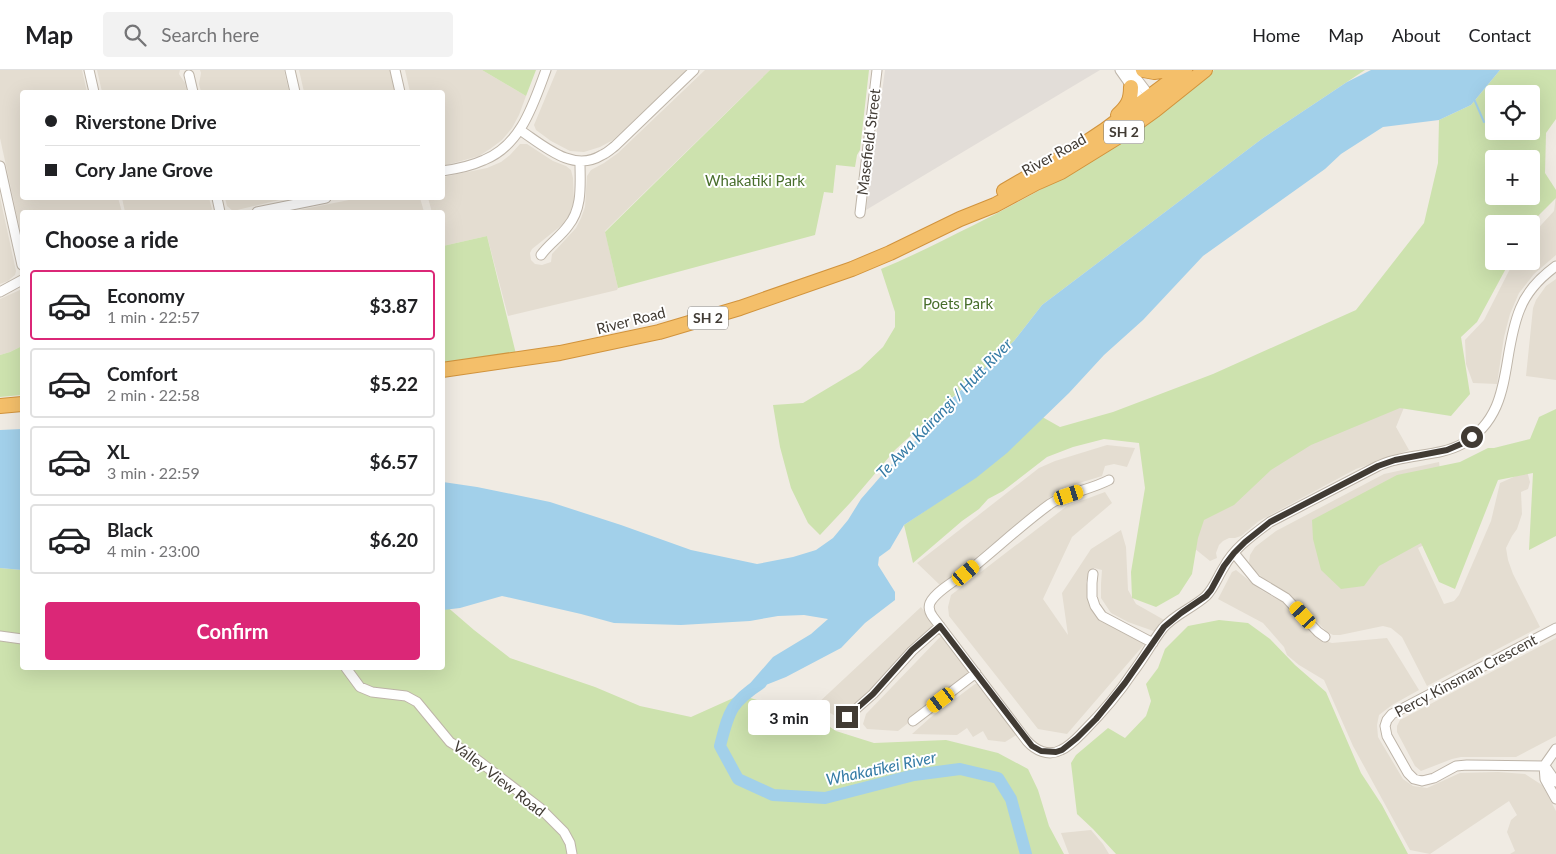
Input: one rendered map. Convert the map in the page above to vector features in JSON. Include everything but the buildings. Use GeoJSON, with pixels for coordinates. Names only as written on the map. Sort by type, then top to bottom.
{"type":"FeatureCollection","features":[{"type":"Feature","properties":{"kind":"highway"},"geometry":{"type":"LineString","coordinates":[[1143,70],[1154,72],[1168,70]]}},
{"type":"Feature","properties":{"kind":"highway","name":"River Road"},"geometry":{"type":"LineString","coordinates":[[960,219],[990,199],[1092,139],[1185,70]]}},
{"type":"Feature","properties":{"kind":"highway"},"geometry":{"type":"LineString","coordinates":[[1036,183],[1141,112],[1147,106],[1148,99],[1163,96],[1195,70]]}},
{"type":"Feature","properties":{"kind":"highway","name":"River Road"},"geometry":{"type":"LineString","coordinates":[[445,370],[527,359],[594,347],[693,322],[776,296],[852,269],[960,219],[995,206],[1060,172],[1116,138],[1206,70]]}},
{"type":"Feature","properties":{"kind":"highway"},"geometry":{"type":"LineString","coordinates":[[1057,160],[1066,151],[1125,109],[1129,102],[1131,87]]}},
{"type":"Feature","properties":{"kind":"highway"},"geometry":{"type":"LineString","coordinates":[[0,406],[20,404]]}},
{"type":"Feature","properties":{"kind":"street"},"geometry":{"type":"LineString","coordinates":[[89,70],[94,90]]}},
{"type":"Feature","properties":{"kind":"street"},"geometry":{"type":"LineString","coordinates":[[290,70],[295,90]]}},
{"type":"Feature","properties":{"kind":"street"},"geometry":{"type":"LineString","coordinates":[[395,70],[400,90]]}},
{"type":"Feature","properties":{"kind":"street"},"geometry":{"type":"LineString","coordinates":[[445,171],[465,167],[489,158],[505,147],[520,130],[531,109],[546,70]]}},
{"type":"Feature","properties":{"kind":"street"},"geometry":{"type":"LineString","coordinates":[[520,130],[569,160],[580,162],[602,156],[615,146],[694,70]]}},
{"type":"Feature","properties":{"kind":"street","name":"Masefield Street"},"geometry":{"type":"LineString","coordinates":[[860,213],[877,70]]}},
{"type":"Feature","properties":{"kind":"street"},"geometry":{"type":"LineString","coordinates":[[1120,70],[1139,96],[1148,99]]}},
{"type":"Feature","properties":{"kind":"street"},"geometry":{"type":"LineString","coordinates":[[1130,70],[1146,91],[1148,99]]}},
{"type":"Feature","properties":{"kind":"street"},"geometry":{"type":"LineString","coordinates":[[189,75],[193,90]]}},
{"type":"Feature","properties":{"kind":"street"},"geometry":{"type":"LineString","coordinates":[[541,255],[568,228],[574,218],[580,195],[580,162]]}},
{"type":"Feature","properties":{"kind":"street"},"geometry":{"type":"LineString","coordinates":[[0,166],[20,256]]}},
{"type":"Feature","properties":{"kind":"street"},"geometry":{"type":"LineString","coordinates":[[266,210],[312,200]]}},
{"type":"Feature","properties":{"kind":"street"},"geometry":{"type":"LineString","coordinates":[[1110,480],[1062,497],[1050,504],[948,586],[930,604],[931,614],[940,626],[1032,746],[1041,751],[1056,752],[1069,744],[1096,719],[1133,673],[1164,627],[1206,596],[1234,553],[1270,522],[1378,466],[1395,460],[1447,450],[1472,437],[1491,418],[1498,403],[1504,385],[1511,336],[1520,308],[1535,285],[1556,266]]}},
{"type":"Feature","properties":{"kind":"street"},"geometry":{"type":"LineString","coordinates":[[0,292],[20,281]]}},
{"type":"Feature","properties":{"kind":"street"},"geometry":{"type":"LineString","coordinates":[[1234,553],[1256,580],[1286,598],[1325,637]]}},
{"type":"Feature","properties":{"kind":"street"},"geometry":{"type":"LineString","coordinates":[[1093,574],[1092,596],[1095,606],[1102,616],[1153,643]]}},
{"type":"Feature","properties":{"kind":"street"},"geometry":{"type":"LineString","coordinates":[[847,717],[873,694],[912,650],[940,626]]}},
{"type":"Feature","properties":{"kind":"street","name":"Percy Kinsman Crescent"},"geometry":{"type":"LineString","coordinates":[[1544,766],[1456,766],[1422,781],[1414,779],[1408,773],[1387,736],[1385,726],[1392,714],[1556,628]]}},
{"type":"Feature","properties":{"kind":"street"},"geometry":{"type":"LineString","coordinates":[[0,636],[20,639]]}},
{"type":"Feature","properties":{"kind":"street","name":"Valley View Road"},"geometry":{"type":"LineString","coordinates":[[347,670],[360,687],[372,692],[406,696],[417,702],[450,742],[471,755],[539,807],[564,832],[570,843],[572,854]]}},
{"type":"Feature","properties":{"kind":"street"},"geometry":{"type":"LineString","coordinates":[[912,721],[976,673]]}},
{"type":"Feature","properties":{"kind":"street"},"geometry":{"type":"LineString","coordinates":[[1556,749],[1544,766],[1545,779],[1556,799]]}},
{"type":"Feature","properties":{"kind":"street"},"geometry":{"type":"LineString","coordinates":[[1544,766],[1556,782]]}},
{"type":"Feature","properties":{"kind":"shaded area"},"geometry":{"type":"Polygon","coordinates":[[[0,70],[82,70],[87,90],[20,90],[20,200],[119,200],[121,210],[20,210],[20,230],[0,138],[0,70]]]}},
{"type":"Feature","properties":{"kind":"shaded area"},"geometry":{"type":"Polygon","coordinates":[[[97,70],[180,70],[179,74],[185,83],[187,90],[102,90],[97,70]]]}},
{"type":"Feature","properties":{"kind":"shaded area"},"geometry":{"type":"Polygon","coordinates":[[[200,70],[284,70],[289,90],[200,90],[199,84],[200,70]]]}},
{"type":"Feature","properties":{"kind":"shaded area"},"geometry":{"type":"Polygon","coordinates":[[[299,70],[390,70],[395,90],[304,90],[299,70]]]}},
{"type":"Feature","properties":{"kind":"shaded area"},"geometry":{"type":"Polygon","coordinates":[[[405,70],[482,70],[526,96],[512,128],[502,140],[479,156],[445,165],[445,90],[410,90],[405,70]]]}},
{"type":"Feature","properties":{"kind":"shaded area"},"geometry":{"type":"Polygon","coordinates":[[[557,70],[687,70],[613,140],[584,152],[570,151],[551,141],[536,130],[534,125],[557,70]]]}},
{"type":"Feature","properties":{"kind":"shaded area"},"geometry":{"type":"Polygon","coordinates":[[[705,70],[770,70],[605,231],[617,290],[508,316],[487,236],[445,246],[445,210],[431,210],[429,200],[445,200],[445,177],[487,168],[501,162],[520,144],[527,144],[553,161],[566,166],[571,170],[573,178],[574,201],[567,221],[532,249],[530,253],[531,260],[535,264],[542,265],[551,262],[552,254],[576,228],[585,207],[587,176],[591,170],[618,153],[705,70]]]}},
{"type":"Feature","properties":{"kind":"shaded area"},"geometry":{"type":"Polygon","coordinates":[[[885,70],[1100,70],[866,210],[885,70]]]}},
{"type":"Feature","properties":{"kind":"shaded area"},"geometry":{"type":"Polygon","coordinates":[[[1556,195],[1556,255],[1540,269],[1540,226],[1554,211],[1556,195]]]}},
{"type":"Feature","properties":{"kind":"shaded area"},"geometry":{"type":"Polygon","coordinates":[[[0,197],[16,271],[15,275],[8,281],[0,284],[0,197]]]}},
{"type":"Feature","properties":{"kind":"shaded area"},"geometry":{"type":"Polygon","coordinates":[[[122,200],[210,200],[212,209],[211,210],[125,210],[122,200]]]}},
{"type":"Feature","properties":{"kind":"shaded area"},"geometry":{"type":"Polygon","coordinates":[[[226,200],[280,200],[237,210],[232,210],[227,206],[226,200]]]}},
{"type":"Feature","properties":{"kind":"shaded area"},"geometry":{"type":"Polygon","coordinates":[[[349,200],[421,200],[423,210],[299,210],[349,200]]]}},
{"type":"Feature","properties":{"kind":"shaded area"},"geometry":{"type":"Polygon","coordinates":[[[1509,270],[1539,270],[1519,293],[1510,314],[1504,337],[1497,384],[1473,383],[1466,364],[1465,340],[1484,320],[1509,270]]]}},
{"type":"Feature","properties":{"kind":"shaded area"},"geometry":{"type":"Polygon","coordinates":[[[1556,279],[1556,380],[1526,376],[1533,308],[1546,286],[1556,279]]]}},
{"type":"Feature","properties":{"kind":"shaded area"},"geometry":{"type":"Polygon","coordinates":[[[20,290],[20,347],[0,355],[0,299],[20,290]]]}},
{"type":"Feature","properties":{"kind":"shaded area"},"geometry":{"type":"Polygon","coordinates":[[[1405,405],[1396,427],[1409,450],[1356,469],[1259,521],[1241,536],[1223,541],[1216,553],[1217,558],[1210,561],[1194,548],[1201,513],[1280,449],[1405,405]]]}},
{"type":"Feature","properties":{"kind":"shaded area"},"geometry":{"type":"Polygon","coordinates":[[[1107,445],[1135,448],[1127,467],[1114,464],[1105,466],[1102,476],[1060,489],[941,586],[917,563],[1039,468],[1055,461],[1107,445]]]}},
{"type":"Feature","properties":{"kind":"shaded area"},"geometry":{"type":"Polygon","coordinates":[[[1439,462],[1447,533],[1418,548],[1444,604],[1454,601],[1459,595],[1491,521],[1500,483],[1527,471],[1530,482],[1528,489],[1521,492],[1522,514],[1517,529],[1506,548],[1513,574],[1540,627],[1427,686],[1402,637],[1391,628],[1383,626],[1333,635],[1327,632],[1289,594],[1264,579],[1252,568],[1249,562],[1250,555],[1255,547],[1276,531],[1384,474],[1439,462]]]}},
{"type":"Feature","properties":{"kind":"shaded area"},"geometry":{"type":"Polygon","coordinates":[[[1105,492],[1112,503],[1072,537],[1043,599],[1068,635],[1062,593],[1091,549],[1121,530],[1126,547],[1128,590],[1136,604],[1166,621],[1159,633],[1128,622],[1111,613],[1101,598],[1102,570],[1094,568],[1086,582],[1095,609],[1107,624],[1148,640],[1067,734],[1038,729],[949,616],[948,607],[951,595],[1067,506],[1105,492]]]}},
{"type":"Feature","properties":{"kind":"shaded area"},"geometry":{"type":"Polygon","coordinates":[[[1236,570],[1261,590],[1286,604],[1319,639],[1332,643],[1387,638],[1419,690],[1392,705],[1379,715],[1377,725],[1378,737],[1403,779],[1413,786],[1427,788],[1460,773],[1498,772],[1525,774],[1542,785],[1556,811],[1556,854],[1510,854],[1515,851],[1507,832],[1511,820],[1517,815],[1509,801],[1430,854],[1410,850],[1353,746],[1324,680],[1299,665],[1287,655],[1284,647],[1263,623],[1218,599],[1232,572],[1236,570]]]}},
{"type":"Feature","properties":{"kind":"shaded area"},"geometry":{"type":"Polygon","coordinates":[[[921,607],[935,625],[858,704],[839,710],[839,718],[816,705],[921,607]]]}},
{"type":"Feature","properties":{"kind":"shaded area"},"geometry":{"type":"Polygon","coordinates":[[[941,636],[947,637],[969,667],[969,675],[898,731],[867,729],[863,724],[866,714],[941,636]]]}},
{"type":"Feature","properties":{"kind":"shaded area"},"geometry":{"type":"Polygon","coordinates":[[[1556,638],[1556,736],[1516,757],[1461,757],[1421,771],[1415,766],[1397,732],[1400,720],[1556,638]]]}},
{"type":"Feature","properties":{"kind":"shaded area"},"geometry":{"type":"Polygon","coordinates":[[[975,684],[981,684],[1018,734],[1005,742],[988,740],[983,731],[973,737],[967,728],[957,735],[912,734],[931,717],[975,684]]]}},
{"type":"Feature","properties":{"kind":"shaded area"},"geometry":{"type":"Polygon","coordinates":[[[1091,830],[1109,854],[1069,854],[1061,833],[1091,830]]]}},
{"type":"Feature","properties":{"kind":"green space"},"geometry":{"type":"Polygon","coordinates":[[[482,70],[536,70],[526,96],[482,70]]]}},
{"type":"Feature","properties":{"kind":"green space","name":"Whakatiki Park"},"geometry":{"type":"Polygon","coordinates":[[[770,70],[869,70],[860,150],[855,167],[836,165],[833,193],[824,192],[815,235],[618,288],[605,232],[770,70]]]}},
{"type":"Feature","properties":{"kind":"green space","name":"Poets Park"},"geometry":{"type":"Polygon","coordinates":[[[1214,70],[1365,70],[1263,138],[1042,305],[1014,341],[895,450],[820,535],[808,523],[791,488],[780,447],[773,405],[803,403],[860,369],[883,347],[895,327],[895,312],[881,269],[974,225],[1068,174],[1158,115],[1214,70]]]}},
{"type":"Feature","properties":{"kind":"green space"},"geometry":{"type":"Polygon","coordinates":[[[1500,70],[1556,70],[1556,119],[1546,133],[1545,173],[1556,190],[1556,198],[1539,215],[1485,215],[1485,270],[1505,270],[1477,322],[1461,337],[1470,394],[1451,416],[1400,408],[1311,445],[1271,470],[1234,505],[1204,520],[1198,538],[1192,574],[1179,594],[1156,607],[1132,598],[1131,572],[1145,488],[1139,443],[1104,439],[1073,447],[1047,457],[1003,491],[988,499],[979,509],[913,563],[904,525],[944,498],[1037,414],[1060,427],[1113,412],[1213,374],[1356,310],[1424,223],[1438,163],[1439,120],[1471,105],[1485,88],[1485,140],[1540,140],[1540,85],[1488,85],[1500,70]]]}},
{"type":"Feature","properties":{"kind":"green space"},"geometry":{"type":"Polygon","coordinates":[[[487,236],[516,354],[445,364],[445,246],[487,236]]]}},
{"type":"Feature","properties":{"kind":"green space"},"geometry":{"type":"Polygon","coordinates":[[[20,347],[20,395],[0,397],[0,355],[20,347]]]}},
{"type":"Feature","properties":{"kind":"green space"},"geometry":{"type":"Polygon","coordinates":[[[1556,409],[1556,536],[1529,550],[1533,473],[1498,480],[1455,589],[1439,582],[1421,543],[1379,566],[1364,586],[1341,589],[1321,570],[1313,539],[1312,520],[1397,475],[1460,462],[1488,448],[1530,439],[1539,417],[1556,409]]]}},
{"type":"Feature","properties":{"kind":"green space"},"geometry":{"type":"Polygon","coordinates":[[[0,568],[20,570],[20,670],[445,670],[445,605],[510,658],[595,687],[640,706],[691,717],[740,695],[815,717],[836,731],[874,743],[946,740],[998,753],[1028,769],[1038,790],[1049,826],[1064,854],[0,854],[0,568]]]}},
{"type":"Feature","properties":{"kind":"green space"},"geometry":{"type":"Polygon","coordinates":[[[1219,620],[1248,623],[1270,639],[1295,665],[1326,692],[1361,773],[1382,805],[1408,854],[1116,854],[1077,814],[1071,763],[1076,755],[1108,728],[1125,738],[1146,716],[1151,701],[1146,684],[1158,668],[1165,649],[1188,626],[1219,620]]]}},
{"type":"Feature","properties":{"kind":"water","name":"Te Awa Kairangi / Hutt River"},"geometry":{"type":"Polygon","coordinates":[[[1371,70],[1500,70],[1488,85],[1485,85],[1485,88],[1471,105],[1439,120],[1383,127],[1341,154],[1325,169],[1203,256],[1143,320],[1104,355],[1069,393],[1007,453],[976,478],[904,525],[890,549],[879,557],[878,565],[895,592],[895,600],[865,623],[841,648],[786,677],[740,695],[773,657],[811,634],[828,619],[804,615],[778,616],[750,621],[681,625],[614,623],[502,596],[460,608],[445,610],[445,482],[550,502],[691,550],[757,564],[793,557],[816,550],[833,538],[848,520],[861,499],[888,468],[925,431],[946,404],[1014,341],[1042,305],[1263,138],[1347,82],[1371,70]]]}},
{"type":"Feature","properties":{"kind":"water"},"geometry":{"type":"Polygon","coordinates":[[[20,429],[20,570],[0,568],[0,430],[20,429]]]}},
{"type":"Feature","properties":{"kind":"waterway"},"geometry":{"type":"LineString","coordinates":[[1474,99],[1484,122]]}},
{"type":"Feature","properties":{"kind":"waterway","name":"Whakatīkei River"},"geometry":{"type":"LineString","coordinates":[[761,683],[743,696],[732,709],[720,746],[738,779],[773,795],[825,798],[914,775],[960,769],[998,778],[1011,799],[1026,854]]}},
{"type":"Feature","properties":{"kind":"route"},"geometry":{"type":"LineString","coordinates":[[847,717],[873,694],[912,650],[940,626],[1027,741],[1041,751],[1053,753],[1062,750],[1096,719],[1116,695],[1164,627],[1206,596],[1234,553],[1270,522],[1378,466],[1395,460],[1447,450],[1472,437]]}}]}
